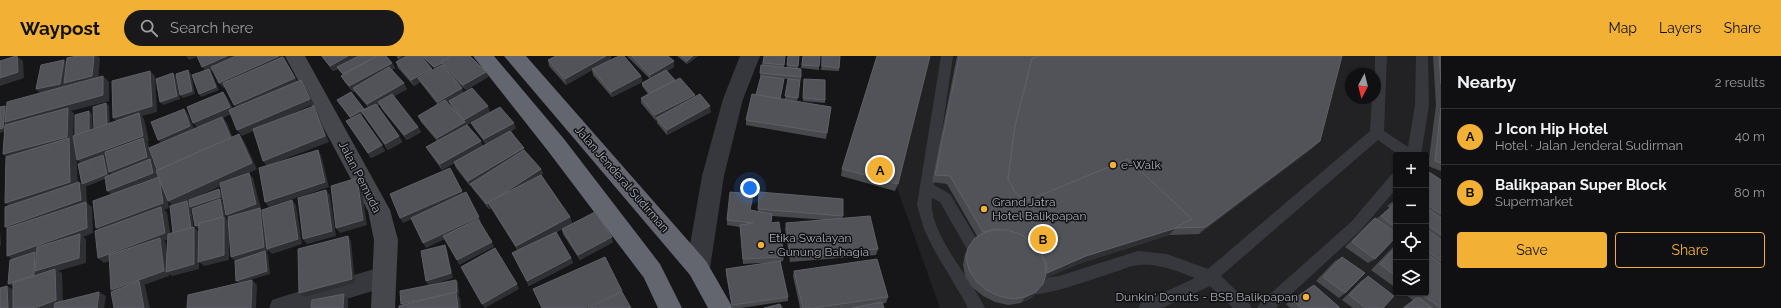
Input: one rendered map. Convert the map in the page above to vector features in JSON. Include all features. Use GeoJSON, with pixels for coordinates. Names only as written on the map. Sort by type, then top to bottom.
{"type":"FeatureCollection","features":[{"type":"Feature","properties":{"kind":"highway"},"geometry":{"type":"LineString","coordinates":[[483,56],[556,145],[652,271],[670,308]]}},
{"type":"Feature","properties":{"kind":"highway","name":"Jalan Jenderal Sudirman"},"geometry":{"type":"LineString","coordinates":[[514,56],[698,268],[721,308]]}},
{"type":"Feature","properties":{"kind":"street","name":"Jalan Pemuda"},"geometry":{"type":"LineString","coordinates":[[295,56],[379,210],[386,240],[383,308]]}},
{"type":"Feature","properties":{"kind":"street"},"geometry":{"type":"LineString","coordinates":[[698,268],[712,176],[733,99],[750,56]]}},
{"type":"Feature","properties":{"kind":"street"},"geometry":{"type":"LineString","coordinates":[[281,308],[384,277]]}},
{"type":"Feature","properties":{"kind":"lane"},"geometry":{"type":"LineString","coordinates":[[947,56],[924,204],[927,220],[960,284],[977,308]]}},
{"type":"Feature","properties":{"kind":"lane"},"geometry":{"type":"LineString","coordinates":[[1146,308],[1206,280],[1377,133],[1381,56]]}},
{"type":"Feature","properties":{"kind":"lane"},"geometry":{"type":"LineString","coordinates":[[1414,152],[1422,105],[1422,56]]}},
{"type":"Feature","properties":{"kind":"lane"},"geometry":{"type":"LineString","coordinates":[[1377,133],[1405,152]]}},
{"type":"Feature","properties":{"kind":"lane"},"geometry":{"type":"LineString","coordinates":[[1265,308],[1356,226],[1393,183]]}},
{"type":"Feature","properties":{"kind":"lane"},"geometry":{"type":"LineString","coordinates":[[926,187],[945,198],[976,254],[988,270]]}},
{"type":"Feature","properties":{"kind":"lane"},"geometry":{"type":"LineString","coordinates":[[1011,285],[1019,288],[1045,286],[1138,258],[1167,261],[1210,276],[1244,308]]}},
{"type":"Feature","properties":{"kind":"shaded area"},"geometry":{"type":"Polygon","coordinates":[[[890,56],[1441,56],[1441,308],[940,308],[872,118],[890,56]]]}},
{"type":"Feature","properties":{"kind":"building"},"geometry":{"type":"Polygon","coordinates":[[[17,56],[18,72],[0,78],[0,61],[17,56]]]}},
{"type":"Feature","properties":{"kind":"building"},"geometry":{"type":"Polygon","coordinates":[[[77,56],[94,56],[92,76],[64,83],[67,58],[77,56]]]}},
{"type":"Feature","properties":{"kind":"building"},"geometry":{"type":"Polygon","coordinates":[[[197,56],[227,56],[202,67],[197,56]]]}},
{"type":"Feature","properties":{"kind":"building"},"geometry":{"type":"Polygon","coordinates":[[[236,56],[279,56],[219,83],[211,67],[236,56]]]}},
{"type":"Feature","properties":{"kind":"building"},"geometry":{"type":"Polygon","coordinates":[[[322,56],[348,56],[330,66],[322,56]]]}},
{"type":"Feature","properties":{"kind":"building"},"geometry":{"type":"Polygon","coordinates":[[[359,56],[377,56],[343,74],[337,67],[359,56]]]}},
{"type":"Feature","properties":{"kind":"building"},"geometry":{"type":"Polygon","coordinates":[[[377,56],[386,56],[392,63],[349,86],[341,76],[377,56]]]}},
{"type":"Feature","properties":{"kind":"building"},"geometry":{"type":"Polygon","coordinates":[[[407,56],[421,56],[432,69],[411,80],[396,62],[407,56]]]}},
{"type":"Feature","properties":{"kind":"building"},"geometry":{"type":"Polygon","coordinates":[[[423,56],[451,56],[434,67],[423,56]]]}},
{"type":"Feature","properties":{"kind":"building"},"geometry":{"type":"Polygon","coordinates":[[[451,56],[470,56],[486,72],[463,85],[441,62],[451,56]]]}},
{"type":"Feature","properties":{"kind":"building"},"geometry":{"type":"Polygon","coordinates":[[[556,56],[606,56],[565,79],[548,60],[556,56]]]}},
{"type":"Feature","properties":{"kind":"building"},"geometry":{"type":"Polygon","coordinates":[[[619,56],[624,56],[641,76],[611,92],[592,69],[619,56]]]}},
{"type":"Feature","properties":{"kind":"building"},"geometry":{"type":"Polygon","coordinates":[[[632,56],[668,56],[674,61],[650,75],[632,56]]]}},
{"type":"Feature","properties":{"kind":"building"},"geometry":{"type":"Polygon","coordinates":[[[681,56],[693,56],[687,61],[681,56]]]}},
{"type":"Feature","properties":{"kind":"building"},"geometry":{"type":"Polygon","coordinates":[[[764,56],[785,56],[784,65],[763,63],[764,56]]]}},
{"type":"Feature","properties":{"kind":"building"},"geometry":{"type":"Polygon","coordinates":[[[788,56],[799,56],[798,66],[787,65],[788,56]]]}},
{"type":"Feature","properties":{"kind":"building"},"geometry":{"type":"Polygon","coordinates":[[[803,56],[820,56],[819,66],[802,65],[803,56]]]}},
{"type":"Feature","properties":{"kind":"building"},"geometry":{"type":"Polygon","coordinates":[[[822,56],[840,56],[839,68],[822,66],[822,56]]]}},
{"type":"Feature","properties":{"kind":"building"},"geometry":{"type":"Polygon","coordinates":[[[877,56],[930,56],[898,184],[842,169],[877,56]]]}},
{"type":"Feature","properties":{"kind":"building"},"geometry":{"type":"Polygon","coordinates":[[[959,56],[1039,56],[1032,58],[1015,126],[1008,179],[1015,192],[1026,201],[1128,159],[1192,219],[1176,228],[1086,256],[1047,273],[1046,262],[1040,251],[1032,242],[1020,234],[1007,230],[995,229],[983,232],[950,176],[935,175],[959,56]]]}},
{"type":"Feature","properties":{"kind":"building"},"geometry":{"type":"Polygon","coordinates":[[[1040,56],[1342,56],[1320,141],[1206,227],[1175,228],[1192,219],[1128,159],[1026,201],[1015,192],[1008,179],[1015,126],[1032,59],[1040,56]]]}},
{"type":"Feature","properties":{"kind":"building"},"geometry":{"type":"Polygon","coordinates":[[[1439,56],[1441,56],[1441,84],[1439,56]]]}},
{"type":"Feature","properties":{"kind":"building"},"geometry":{"type":"Polygon","coordinates":[[[283,57],[295,78],[234,105],[223,83],[283,57]]]}},
{"type":"Feature","properties":{"kind":"building"},"geometry":{"type":"Polygon","coordinates":[[[64,60],[60,84],[36,89],[41,65],[64,60]]]}},
{"type":"Feature","properties":{"kind":"building"},"geometry":{"type":"Polygon","coordinates":[[[442,65],[462,88],[438,102],[418,78],[442,65]]]}},
{"type":"Feature","properties":{"kind":"building"},"geometry":{"type":"Polygon","coordinates":[[[761,65],[801,69],[801,77],[760,73],[761,65]]]}},
{"type":"Feature","properties":{"kind":"building"},"geometry":{"type":"Polygon","coordinates":[[[389,67],[404,83],[367,104],[353,88],[389,67]]]}},
{"type":"Feature","properties":{"kind":"building"},"geometry":{"type":"Polygon","coordinates":[[[209,69],[216,87],[199,94],[192,75],[209,69]]]}},
{"type":"Feature","properties":{"kind":"building"},"geometry":{"type":"Polygon","coordinates":[[[188,70],[192,91],[180,95],[176,74],[188,70]]]}},
{"type":"Feature","properties":{"kind":"building"},"geometry":{"type":"Polygon","coordinates":[[[666,70],[675,80],[650,93],[642,83],[666,70]]]}},
{"type":"Feature","properties":{"kind":"building"},"geometry":{"type":"Polygon","coordinates":[[[150,71],[152,106],[113,118],[112,81],[150,71]]]}},
{"type":"Feature","properties":{"kind":"building"},"geometry":{"type":"Polygon","coordinates":[[[173,73],[177,96],[160,102],[156,79],[173,73]]]}},
{"type":"Feature","properties":{"kind":"building"},"geometry":{"type":"Polygon","coordinates":[[[103,76],[103,95],[5,122],[7,102],[103,76]]]}},
{"type":"Feature","properties":{"kind":"building"},"geometry":{"type":"Polygon","coordinates":[[[761,76],[784,79],[780,99],[756,95],[761,76]]]}},
{"type":"Feature","properties":{"kind":"building"},"geometry":{"type":"Polygon","coordinates":[[[680,78],[695,95],[655,115],[641,98],[680,78]]]}},
{"type":"Feature","properties":{"kind":"building"},"geometry":{"type":"Polygon","coordinates":[[[788,79],[800,80],[798,98],[785,96],[788,79]]]}},
{"type":"Feature","properties":{"kind":"building"},"geometry":{"type":"Polygon","coordinates":[[[804,79],[825,80],[825,100],[803,98],[804,79]]]}},
{"type":"Feature","properties":{"kind":"building"},"geometry":{"type":"Polygon","coordinates":[[[301,80],[310,99],[237,130],[229,110],[301,80]]]}},
{"type":"Feature","properties":{"kind":"building"},"geometry":{"type":"Polygon","coordinates":[[[472,88],[488,106],[464,120],[449,101],[472,88]]]}},
{"type":"Feature","properties":{"kind":"building"},"geometry":{"type":"Polygon","coordinates":[[[223,92],[230,107],[193,123],[187,107],[223,92]]]}},
{"type":"Feature","properties":{"kind":"building"},"geometry":{"type":"Polygon","coordinates":[[[351,92],[364,109],[350,117],[337,100],[351,92]]]}},
{"type":"Feature","properties":{"kind":"building"},"geometry":{"type":"Polygon","coordinates":[[[392,94],[418,127],[404,135],[378,102],[392,94]]]}},
{"type":"Feature","properties":{"kind":"building"},"geometry":{"type":"Polygon","coordinates":[[[700,94],[710,106],[667,130],[656,118],[700,94]]]}},
{"type":"Feature","properties":{"kind":"building"},"geometry":{"type":"Polygon","coordinates":[[[752,94],[831,107],[827,133],[746,120],[752,94]]]}},
{"type":"Feature","properties":{"kind":"building"},"geometry":{"type":"Polygon","coordinates":[[[445,100],[465,122],[437,138],[418,116],[445,100]]]}},
{"type":"Feature","properties":{"kind":"building"},"geometry":{"type":"Polygon","coordinates":[[[106,103],[107,125],[94,129],[93,107],[106,103]]]}},
{"type":"Feature","properties":{"kind":"building"},"geometry":{"type":"Polygon","coordinates":[[[376,104],[399,136],[385,144],[361,111],[376,104]]]}},
{"type":"Feature","properties":{"kind":"building"},"geometry":{"type":"Polygon","coordinates":[[[5,106],[3,128],[0,129],[0,107],[5,106]]]}},
{"type":"Feature","properties":{"kind":"building"},"geometry":{"type":"Polygon","coordinates":[[[314,106],[325,136],[263,161],[253,129],[314,106]]]}},
{"type":"Feature","properties":{"kind":"building"},"geometry":{"type":"Polygon","coordinates":[[[500,107],[514,123],[484,139],[471,123],[500,107]]]}},
{"type":"Feature","properties":{"kind":"building"},"geometry":{"type":"Polygon","coordinates":[[[68,108],[67,137],[3,154],[5,125],[68,108]]]}},
{"type":"Feature","properties":{"kind":"building"},"geometry":{"type":"Polygon","coordinates":[[[1441,108],[1441,163],[1435,161],[1441,108]]]}},
{"type":"Feature","properties":{"kind":"building"},"geometry":{"type":"Polygon","coordinates":[[[184,109],[190,126],[158,140],[151,122],[184,109]]]}},
{"type":"Feature","properties":{"kind":"building"},"geometry":{"type":"Polygon","coordinates":[[[89,111],[89,131],[75,136],[75,115],[89,111]]]}},
{"type":"Feature","properties":{"kind":"building"},"geometry":{"type":"Polygon","coordinates":[[[139,113],[143,136],[77,160],[73,136],[139,113]]]}},
{"type":"Feature","properties":{"kind":"building"},"geometry":{"type":"Polygon","coordinates":[[[360,114],[382,145],[368,153],[346,121],[360,114]]]}},
{"type":"Feature","properties":{"kind":"building"},"geometry":{"type":"Polygon","coordinates":[[[222,117],[231,138],[157,170],[149,148],[222,117]]]}},
{"type":"Feature","properties":{"kind":"building"},"geometry":{"type":"Polygon","coordinates":[[[467,125],[481,141],[440,164],[426,147],[467,125]]]}},
{"type":"Feature","properties":{"kind":"building"},"geometry":{"type":"Polygon","coordinates":[[[510,131],[524,148],[468,181],[454,162],[510,131]]]}},
{"type":"Feature","properties":{"kind":"building"},"geometry":{"type":"Polygon","coordinates":[[[239,134],[252,163],[168,201],[156,171],[239,134]]]}},
{"type":"Feature","properties":{"kind":"building"},"geometry":{"type":"Polygon","coordinates":[[[69,138],[70,182],[5,203],[6,157],[69,138]]]}},
{"type":"Feature","properties":{"kind":"building"},"geometry":{"type":"Polygon","coordinates":[[[143,138],[147,157],[109,172],[105,152],[143,138]]]}},
{"type":"Feature","properties":{"kind":"building"},"geometry":{"type":"Polygon","coordinates":[[[318,150],[325,182],[265,202],[259,168],[318,150]]]}},
{"type":"Feature","properties":{"kind":"building"},"geometry":{"type":"Polygon","coordinates":[[[524,150],[541,169],[487,204],[470,184],[524,150]]]}},
{"type":"Feature","properties":{"kind":"building"},"geometry":{"type":"Polygon","coordinates":[[[103,155],[107,174],[82,184],[78,164],[103,155]]]}},
{"type":"Feature","properties":{"kind":"building"},"geometry":{"type":"Polygon","coordinates":[[[150,159],[153,173],[107,191],[105,177],[150,159]]]}},
{"type":"Feature","properties":{"kind":"building"},"geometry":{"type":"Polygon","coordinates":[[[450,168],[462,191],[400,218],[390,194],[450,168]]]}},
{"type":"Feature","properties":{"kind":"building"},"geometry":{"type":"Polygon","coordinates":[[[1429,172],[1441,180],[1441,214],[1429,206],[1429,172]]]}},
{"type":"Feature","properties":{"kind":"building"},"geometry":{"type":"Polygon","coordinates":[[[249,173],[256,204],[226,215],[220,183],[249,173]]]}},
{"type":"Feature","properties":{"kind":"building"},"geometry":{"type":"Polygon","coordinates":[[[541,175],[570,217],[516,246],[488,202],[541,175]]]}},
{"type":"Feature","properties":{"kind":"building"},"geometry":{"type":"Polygon","coordinates":[[[159,177],[163,203],[96,228],[93,201],[159,177]]]}},
{"type":"Feature","properties":{"kind":"building"},"geometry":{"type":"Polygon","coordinates":[[[357,178],[363,220],[336,228],[331,186],[357,178]]]}},
{"type":"Feature","properties":{"kind":"building"},"geometry":{"type":"Polygon","coordinates":[[[79,182],[81,200],[5,227],[5,207],[79,182]]]}},
{"type":"Feature","properties":{"kind":"building"},"geometry":{"type":"Polygon","coordinates":[[[219,189],[220,197],[190,207],[189,200],[219,189]]]}},
{"type":"Feature","properties":{"kind":"building"},"geometry":{"type":"Polygon","coordinates":[[[326,190],[332,231],[303,239],[298,198],[326,190]]]}},
{"type":"Feature","properties":{"kind":"building"},"geometry":{"type":"Polygon","coordinates":[[[466,192],[479,217],[423,243],[411,218],[466,192]]]}},
{"type":"Feature","properties":{"kind":"building"},"geometry":{"type":"Polygon","coordinates":[[[730,192],[753,194],[750,210],[772,214],[771,223],[779,222],[784,257],[743,259],[740,225],[753,223],[727,220],[730,192]]]}},
{"type":"Feature","properties":{"kind":"building"},"geometry":{"type":"Polygon","coordinates":[[[759,192],[843,199],[843,216],[758,209],[759,192]]]}},
{"type":"Feature","properties":{"kind":"building"},"geometry":{"type":"Polygon","coordinates":[[[220,199],[223,216],[199,223],[199,225],[195,226],[192,209],[220,199]]]}},
{"type":"Feature","properties":{"kind":"building"},"geometry":{"type":"Polygon","coordinates":[[[292,200],[298,239],[267,249],[262,210],[292,200]]]}},
{"type":"Feature","properties":{"kind":"building"},"geometry":{"type":"Polygon","coordinates":[[[187,201],[191,228],[173,233],[170,206],[187,201]]]}},
{"type":"Feature","properties":{"kind":"building"},"geometry":{"type":"Polygon","coordinates":[[[86,202],[87,228],[7,256],[7,228],[86,202]]]}},
{"type":"Feature","properties":{"kind":"building"},"geometry":{"type":"Polygon","coordinates":[[[1393,205],[1393,226],[1381,216],[1393,205]]]}},
{"type":"Feature","properties":{"kind":"building"},"geometry":{"type":"Polygon","coordinates":[[[161,207],[165,233],[98,258],[95,231],[161,207]]]}},
{"type":"Feature","properties":{"kind":"building"},"geometry":{"type":"Polygon","coordinates":[[[260,208],[264,247],[231,257],[228,217],[260,208]]]}},
{"type":"Feature","properties":{"kind":"building"},"geometry":{"type":"Polygon","coordinates":[[[1429,210],[1441,218],[1441,235],[1429,226],[1429,210]]]}},
{"type":"Feature","properties":{"kind":"building"},"geometry":{"type":"Polygon","coordinates":[[[595,212],[612,237],[578,255],[562,229],[595,212]]]}},
{"type":"Feature","properties":{"kind":"building"},"geometry":{"type":"Polygon","coordinates":[[[870,216],[878,249],[791,257],[786,223],[870,216]]]}},
{"type":"Feature","properties":{"kind":"building"},"geometry":{"type":"Polygon","coordinates":[[[224,217],[224,255],[198,262],[199,223],[224,217]]]}},
{"type":"Feature","properties":{"kind":"building"},"geometry":{"type":"Polygon","coordinates":[[[1375,218],[1393,231],[1393,240],[1375,259],[1352,242],[1375,218]]]}},
{"type":"Feature","properties":{"kind":"building"},"geometry":{"type":"Polygon","coordinates":[[[478,219],[492,242],[457,260],[443,236],[478,219]]]}},
{"type":"Feature","properties":{"kind":"building"},"geometry":{"type":"Polygon","coordinates":[[[194,227],[194,264],[166,272],[168,234],[194,227]]]}},
{"type":"Feature","properties":{"kind":"building"},"geometry":{"type":"Polygon","coordinates":[[[994,230],[1007,230],[1020,234],[1040,251],[1045,263],[1046,274],[1043,284],[1036,292],[1025,297],[1012,299],[999,296],[986,290],[976,281],[969,270],[966,258],[968,248],[974,239],[983,233],[994,230]]]}},
{"type":"Feature","properties":{"kind":"building"},"geometry":{"type":"Polygon","coordinates":[[[1429,231],[1441,240],[1441,261],[1429,252],[1429,231]]]}},
{"type":"Feature","properties":{"kind":"building"},"geometry":{"type":"Polygon","coordinates":[[[556,232],[571,258],[527,281],[512,253],[556,232]]]}},
{"type":"Feature","properties":{"kind":"building"},"geometry":{"type":"Polygon","coordinates":[[[80,234],[79,258],[35,271],[37,247],[80,234]]]}},
{"type":"Feature","properties":{"kind":"building"},"geometry":{"type":"Polygon","coordinates":[[[348,236],[352,279],[299,293],[298,249],[348,236]]]}},
{"type":"Feature","properties":{"kind":"building"},"geometry":{"type":"Polygon","coordinates":[[[160,238],[164,271],[111,290],[109,255],[160,238]]]}},
{"type":"Feature","properties":{"kind":"building"},"geometry":{"type":"Polygon","coordinates":[[[445,245],[451,273],[426,281],[421,251],[445,245]]]}},
{"type":"Feature","properties":{"kind":"building"},"geometry":{"type":"Polygon","coordinates":[[[495,248],[517,284],[482,304],[461,267],[495,248]]]}},
{"type":"Feature","properties":{"kind":"building"},"geometry":{"type":"Polygon","coordinates":[[[1393,250],[1393,274],[1380,264],[1393,250]]]}},
{"type":"Feature","properties":{"kind":"building"},"geometry":{"type":"Polygon","coordinates":[[[265,251],[267,271],[236,281],[235,261],[265,251]]]}},
{"type":"Feature","properties":{"kind":"building"},"geometry":{"type":"Polygon","coordinates":[[[35,252],[34,275],[8,284],[10,260],[35,252]]]}},
{"type":"Feature","properties":{"kind":"building"},"geometry":{"type":"Polygon","coordinates":[[[1429,255],[1441,264],[1441,308],[1424,296],[1429,296],[1429,255]]]}},
{"type":"Feature","properties":{"kind":"building"},"geometry":{"type":"Polygon","coordinates":[[[605,257],[622,291],[585,308],[542,308],[533,289],[605,257]]]}},
{"type":"Feature","properties":{"kind":"building"},"geometry":{"type":"Polygon","coordinates":[[[1342,257],[1365,273],[1345,293],[1323,277],[1342,257]]]}},
{"type":"Feature","properties":{"kind":"building"},"geometry":{"type":"Polygon","coordinates":[[[877,259],[888,297],[813,308],[803,308],[794,271],[877,259]]]}},
{"type":"Feature","properties":{"kind":"building"},"geometry":{"type":"Polygon","coordinates":[[[780,261],[788,297],[732,305],[726,269],[780,261]]]}},
{"type":"Feature","properties":{"kind":"building"},"geometry":{"type":"Polygon","coordinates":[[[55,269],[56,300],[35,308],[13,308],[13,283],[55,269]]]}},
{"type":"Feature","properties":{"kind":"building"},"geometry":{"type":"Polygon","coordinates":[[[1368,276],[1394,296],[1383,308],[1366,308],[1349,295],[1368,276]]]}},
{"type":"Feature","properties":{"kind":"building"},"geometry":{"type":"Polygon","coordinates":[[[252,280],[251,308],[187,308],[188,295],[252,280]]]}},
{"type":"Feature","properties":{"kind":"building"},"geometry":{"type":"Polygon","coordinates":[[[456,280],[457,292],[401,304],[400,291],[456,280]]]}},
{"type":"Feature","properties":{"kind":"building"},"geometry":{"type":"Polygon","coordinates":[[[139,281],[144,308],[114,308],[111,292],[139,281]]]}},
{"type":"Feature","properties":{"kind":"building"},"geometry":{"type":"Polygon","coordinates":[[[1314,285],[1340,308],[1301,308],[1293,300],[1314,285]]]}},
{"type":"Feature","properties":{"kind":"building"},"geometry":{"type":"Polygon","coordinates":[[[7,286],[8,308],[0,308],[0,288],[7,286]]]}},
{"type":"Feature","properties":{"kind":"building"},"geometry":{"type":"Polygon","coordinates":[[[99,292],[97,308],[54,308],[55,303],[99,292]]]}},
{"type":"Feature","properties":{"kind":"building"},"geometry":{"type":"Polygon","coordinates":[[[456,292],[458,308],[399,308],[399,306],[456,292]]]}},
{"type":"Feature","properties":{"kind":"building"},"geometry":{"type":"Polygon","coordinates":[[[622,292],[631,308],[588,308],[622,292]]]}},
{"type":"Feature","properties":{"kind":"building"},"geometry":{"type":"Polygon","coordinates":[[[344,294],[343,308],[311,308],[312,300],[344,294]]]}},
{"type":"Feature","properties":{"kind":"building"},"geometry":{"type":"Polygon","coordinates":[[[1418,297],[1432,308],[1404,308],[1418,297]]]}},
{"type":"Feature","properties":{"kind":"building"},"geometry":{"type":"Polygon","coordinates":[[[882,302],[884,308],[852,308],[882,302]]]}},
{"type":"Feature","properties":{"kind":"building"},"geometry":{"type":"Polygon","coordinates":[[[780,304],[782,308],[764,308],[780,304]]]}},
{"type":"Feature","properties":{"kind":"place","name":"e-Walk"},"geometry":{"type":"Point","coordinates":[1113,165]}},
{"type":"Feature","properties":{"kind":"place","name":"J Icon Hip Hotel"},"geometry":{"type":"Point","coordinates":[880,170]}},
{"type":"Feature","properties":{"kind":"place","name":"Grand Jatra Hotel Balikpapan"},"geometry":{"type":"Point","coordinates":[984,209]}},
{"type":"Feature","properties":{"kind":"place","name":"Balikpapan Super Block"},"geometry":{"type":"Point","coordinates":[1043,239]}},
{"type":"Feature","properties":{"kind":"place","name":"Etika Swalayan - Gunung Bahagia"},"geometry":{"type":"Point","coordinates":[761,245]}},
{"type":"Feature","properties":{"kind":"place","name":"Dunkin' Donuts - BSB Balikpapan"},"geometry":{"type":"Point","coordinates":[1306,297]}}]}
